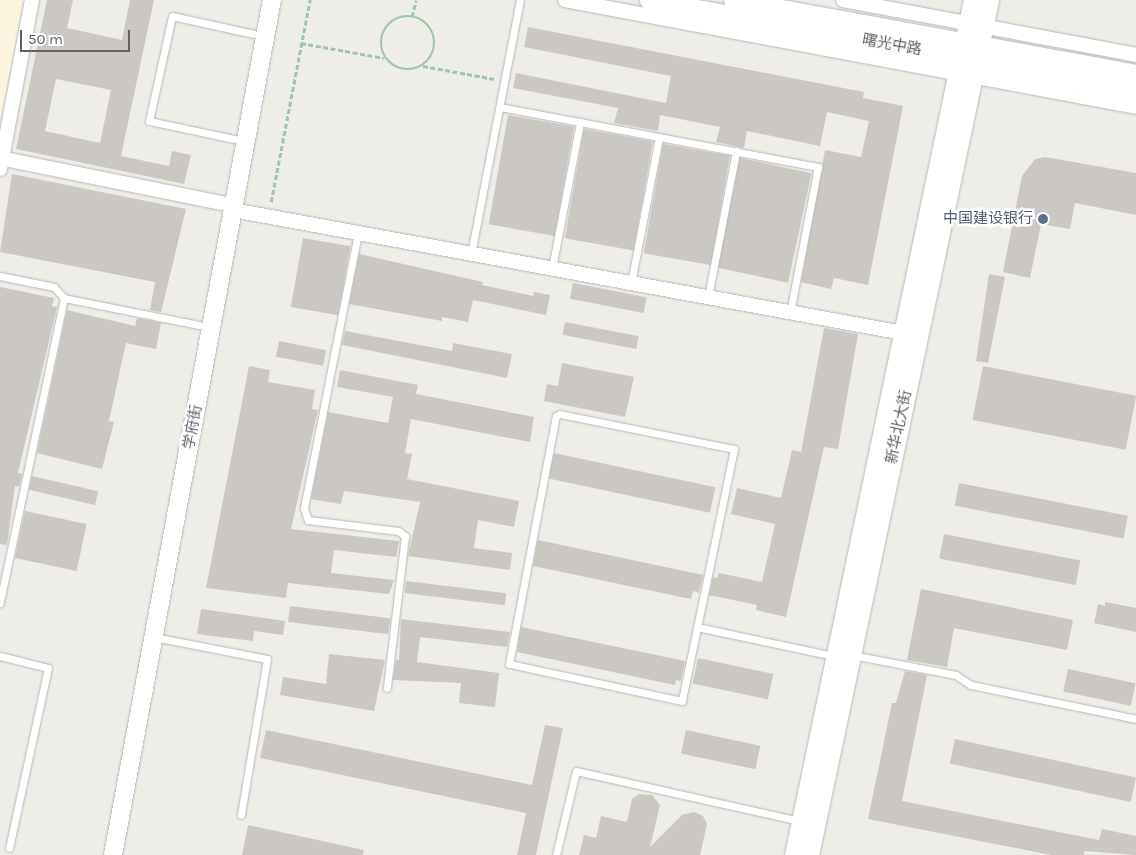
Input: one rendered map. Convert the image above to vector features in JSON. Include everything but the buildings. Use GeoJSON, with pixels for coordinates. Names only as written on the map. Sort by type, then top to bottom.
{"type":"FeatureCollection","features":[{"type":"Feature","properties":{"kind":"main road","name":"曙光中路"},"geometry":{"type":"LineString","coordinates":[[649,0],[1136,90]]}},
{"type":"Feature","properties":{"kind":"main road","name":"曙光中路"},"geometry":{"type":"LineString","coordinates":[[733,0],[777,4],[969,59],[1136,74]]}},
{"type":"Feature","properties":{"kind":"main road","name":"新华北大街"},"geometry":{"type":"LineString","coordinates":[[973,0],[976,25]]}},
{"type":"Feature","properties":{"kind":"main road","name":"新华北大街"},"geometry":{"type":"LineString","coordinates":[[794,855],[844,656],[976,25],[989,0]]}},
{"type":"Feature","properties":{"kind":"main road","name":"新华北大街"},"geometry":{"type":"LineString","coordinates":[[809,855],[903,333],[969,59]]}},
{"type":"Feature","properties":{"kind":"street"},"geometry":{"type":"LineString","coordinates":[[32,0],[1,162],[228,206],[268,216],[903,333]]}},
{"type":"Feature","properties":{"kind":"street","name":"学府街"},"geometry":{"type":"LineString","coordinates":[[113,855],[154,637],[228,206],[234,139],[260,0]]}},
{"type":"Feature","properties":{"kind":"street","name":"学府街"},"geometry":{"type":"LineString","coordinates":[[101,855],[200,325],[228,206],[272,0]]}},
{"type":"Feature","properties":{"kind":"street"},"geometry":{"type":"LineString","coordinates":[[566,0],[969,59],[1136,107]]}},
{"type":"Feature","properties":{"kind":"street"},"geometry":{"type":"LineString","coordinates":[[843,0],[1136,55]]}},
{"type":"Feature","properties":{"kind":"lane"},"geometry":{"type":"LineString","coordinates":[[471,254],[520,0]]}},
{"type":"Feature","properties":{"kind":"lane"},"geometry":{"type":"LineString","coordinates":[[234,139],[149,121],[172,16],[254,34]]}},
{"type":"Feature","properties":{"kind":"lane"},"geometry":{"type":"LineString","coordinates":[[500,107],[818,167],[790,312]]}},
{"type":"Feature","properties":{"kind":"lane"},"geometry":{"type":"LineString","coordinates":[[552,268],[580,122]]}},
{"type":"Feature","properties":{"kind":"lane"},"geometry":{"type":"LineString","coordinates":[[631,283],[659,137]]}},
{"type":"Feature","properties":{"kind":"lane"},"geometry":{"type":"LineString","coordinates":[[708,297],[736,152]]}},
{"type":"Feature","properties":{"kind":"lane"},"geometry":{"type":"LineString","coordinates":[[358,232],[304,509],[308,520],[398,531],[405,536],[387,688]]}},
{"type":"Feature","properties":{"kind":"lane"},"geometry":{"type":"LineString","coordinates":[[0,276],[54,287],[64,298],[200,325]]}},
{"type":"Feature","properties":{"kind":"lane"},"geometry":{"type":"LineString","coordinates":[[0,603],[64,298]]}},
{"type":"Feature","properties":{"kind":"lane"},"geometry":{"type":"LineString","coordinates":[[560,414],[734,449],[697,627],[682,701],[509,664],[556,416],[560,414]]}},
{"type":"Feature","properties":{"kind":"lane"},"geometry":{"type":"LineString","coordinates":[[697,627],[844,656],[956,675],[971,685],[1136,719]]}},
{"type":"Feature","properties":{"kind":"lane"},"geometry":{"type":"LineString","coordinates":[[154,637],[267,659],[241,815]]}},
{"type":"Feature","properties":{"kind":"lane"},"geometry":{"type":"LineString","coordinates":[[0,656],[48,668],[9,848]]}},
{"type":"Feature","properties":{"kind":"lane"},"geometry":{"type":"LineString","coordinates":[[556,855],[576,771],[801,821]]}},
{"type":"Feature","properties":{"kind":"path"},"geometry":{"type":"LineString","coordinates":[[268,216],[310,0]]}},
{"type":"Feature","properties":{"kind":"path"},"geometry":{"type":"LineString","coordinates":[[412,17],[416,0]]}},
{"type":"Feature","properties":{"kind":"path"},"geometry":{"type":"LineString","coordinates":[[384,58],[389,23],[399,16],[412,17],[422,20],[434,32],[430,57],[423,66]]}},
{"type":"Feature","properties":{"kind":"path"},"geometry":{"type":"LineString","coordinates":[[301,43],[384,58],[396,68],[412,70],[423,66],[504,81]]}},
{"type":"Feature","properties":{"kind":"shaded area"},"geometry":{"type":"Polygon","coordinates":[[[0,0],[24,0],[0,125],[0,0]]]}},
{"type":"Feature","properties":{"kind":"place","name":"中国建设银行"},"geometry":{"type":"Point","coordinates":[1043,219]}}]}
